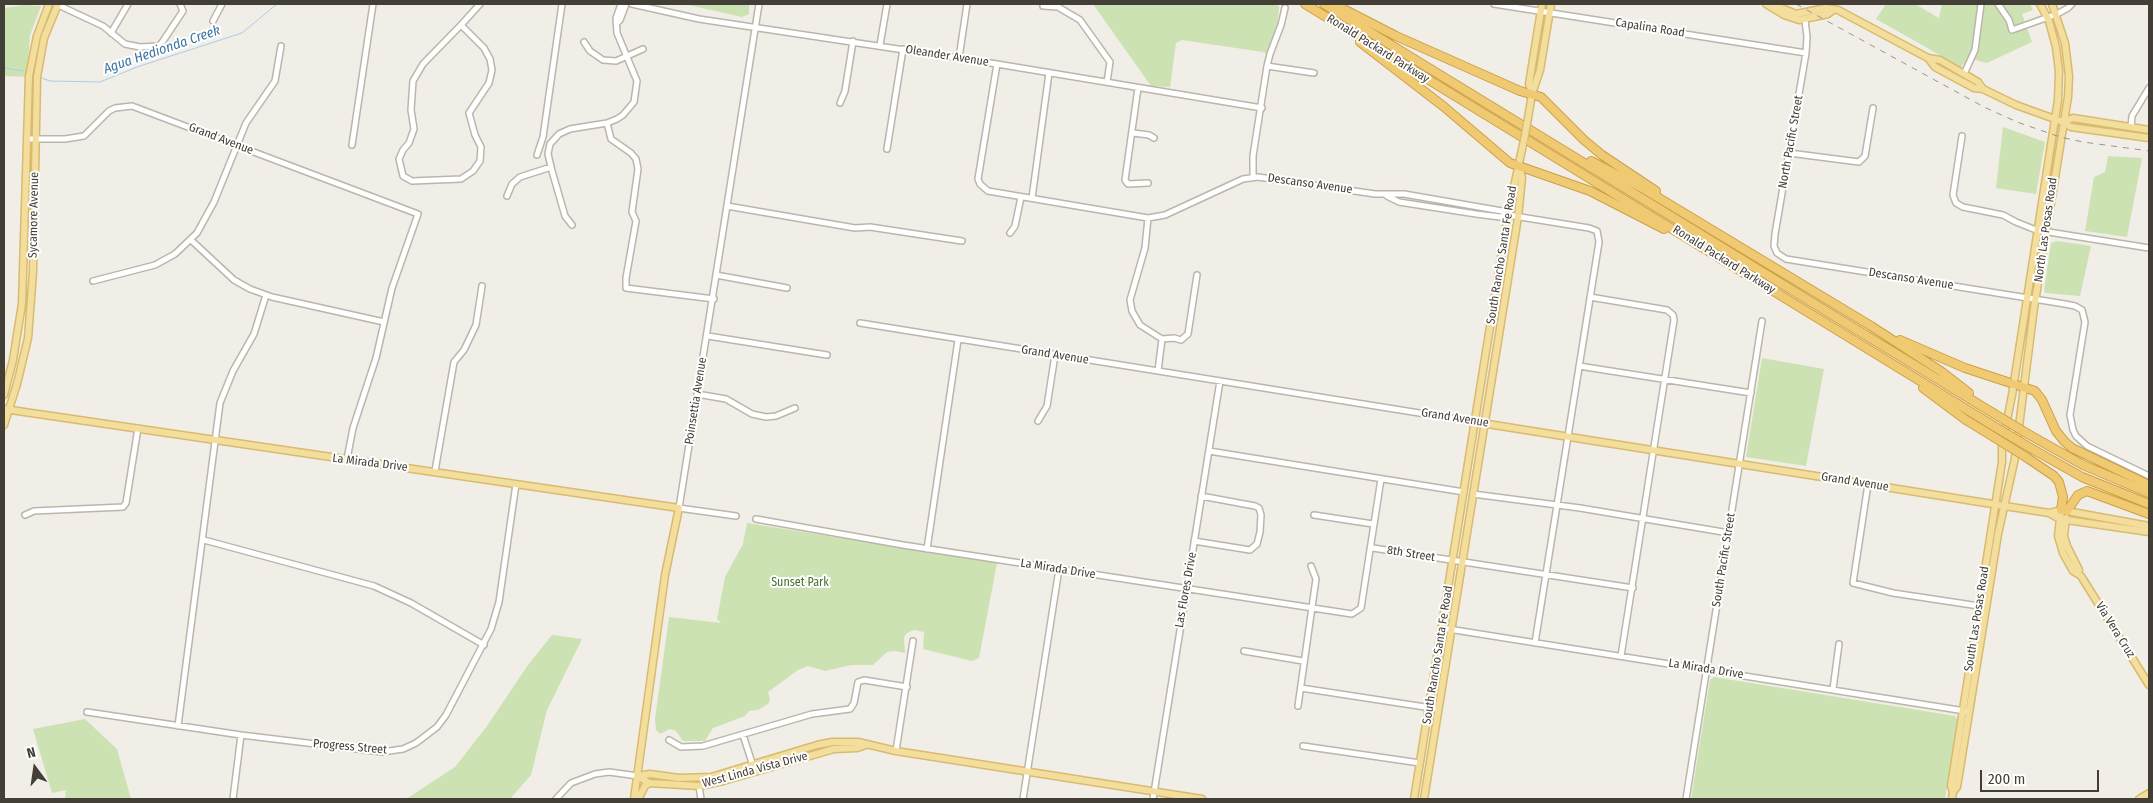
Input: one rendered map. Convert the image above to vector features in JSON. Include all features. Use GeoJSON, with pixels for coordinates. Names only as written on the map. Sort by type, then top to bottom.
{"type":"FeatureCollection","features":[{"type":"Feature","properties":{"kind":"highway","name":"Ronald Packard Parkway"},"geometry":{"type":"LineString","coordinates":[[1305,4],[2027,446],[2082,477],[2149,504]]}},
{"type":"Feature","properties":{"kind":"highway","name":"Ronald Packard Parkway"},"geometry":{"type":"LineString","coordinates":[[1324,4],[2028,434],[2084,465],[2149,492]]}},
{"type":"Feature","properties":{"kind":"highway"},"geometry":{"type":"LineString","coordinates":[[1334,4],[1396,36],[1541,97],[1584,140],[1602,155],[1690,216]]}},
{"type":"Feature","properties":{"kind":"highway"},"geometry":{"type":"LineString","coordinates":[[1352,33],[1360,44],[1443,106],[1510,163],[1590,191],[1713,253]]}},
{"type":"Feature","properties":{"kind":"highway"},"geometry":{"type":"LineString","coordinates":[[1538,134],[1623,177],[1871,326],[1942,372],[1993,413]]}},
{"type":"Feature","properties":{"kind":"highway"},"geometry":{"type":"LineString","coordinates":[[1871,326],[1939,358],[2025,387],[2039,395],[2052,424],[2065,442],[2072,448],[2149,485]]}},
{"type":"Feature","properties":{"kind":"highway"},"geometry":{"type":"LineString","coordinates":[[1858,342],[1966,420],[2054,476],[2059,482],[2064,511]]}},
{"type":"Feature","properties":{"kind":"highway"},"geometry":{"type":"LineString","coordinates":[[2064,511],[2078,495],[2087,491],[2149,514]]}},
{"type":"Feature","properties":{"kind":"main road","name":"Sycamore Avenue"},"geometry":{"type":"LineString","coordinates":[[4,395],[13,360],[22,304],[27,96],[37,36],[49,4]]}},
{"type":"Feature","properties":{"kind":"main road","name":"Sycamore Avenue"},"geometry":{"type":"LineString","coordinates":[[4,425],[7,409],[23,361],[32,306],[36,97],[44,38],[57,4]]}},
{"type":"Feature","properties":{"kind":"main road"},"geometry":{"type":"LineString","coordinates":[[1532,94],[1537,85],[1551,4]]}},
{"type":"Feature","properties":{"kind":"main road"},"geometry":{"type":"LineString","coordinates":[[1766,4],[1771,9],[1790,18],[1805,20],[1828,14],[1832,7]]}},
{"type":"Feature","properties":{"kind":"main road"},"geometry":{"type":"LineString","coordinates":[[1766,4],[1774,5],[1796,14],[1832,7],[1845,12],[1928,58],[1939,69],[1974,88],[1983,89],[2016,105],[2064,122],[2071,127],[2098,132],[2149,137]]}},
{"type":"Feature","properties":{"kind":"main road","name":"North Las Posas Road"},"geometry":{"type":"LineString","coordinates":[[2002,446],[2014,383],[2059,83],[2054,38],[2047,17],[2040,4]]}},
{"type":"Feature","properties":{"kind":"main road","name":"North Las Posas Road"},"geometry":{"type":"LineString","coordinates":[[2015,458],[2036,299],[2068,97],[2065,44],[2057,14],[2052,4]]}},
{"type":"Feature","properties":{"kind":"main road"},"geometry":{"type":"LineString","coordinates":[[1520,166],[1531,105],[1532,94],[1529,84],[1542,7]]}},
{"type":"Feature","properties":{"kind":"main road"},"geometry":{"type":"LineString","coordinates":[[1928,58],[1940,60],[1978,82],[1983,89]]}},
{"type":"Feature","properties":{"kind":"main road"},"geometry":{"type":"LineString","coordinates":[[1939,69],[1946,69],[1962,77],[1964,74]]}},
{"type":"Feature","properties":{"kind":"main road"},"geometry":{"type":"LineString","coordinates":[[2064,122],[2073,118],[2149,130]]}},
{"type":"Feature","properties":{"kind":"main road"},"geometry":{"type":"LineString","coordinates":[[2131,127],[2136,132],[2149,137]]}},
{"type":"Feature","properties":{"kind":"main road","name":"South Rancho Santa Fe Road"},"geometry":{"type":"LineString","coordinates":[[1414,799],[1508,216],[1514,183],[1520,166]]}},
{"type":"Feature","properties":{"kind":"main road","name":"South Rancho Santa Fe Road"},"geometry":{"type":"LineString","coordinates":[[1424,799],[1518,217],[1522,178],[1520,166]]}},
{"type":"Feature","properties":{"kind":"main road"},"geometry":{"type":"LineString","coordinates":[[1485,361],[1488,363],[1492,376]]}},
{"type":"Feature","properties":{"kind":"main road","name":"La Mirada Drive"},"geometry":{"type":"LineString","coordinates":[[7,409],[216,439],[315,456],[435,471],[679,508]]}},
{"type":"Feature","properties":{"kind":"main road","name":"Grand Avenue"},"geometry":{"type":"LineString","coordinates":[[1475,422],[2049,513],[2064,511],[2149,526]]}},
{"type":"Feature","properties":{"kind":"main road","name":"South Las Posas Road"},"geometry":{"type":"LineString","coordinates":[[1953,796],[1957,787],[1979,606],[2002,462],[2002,446]]}},
{"type":"Feature","properties":{"kind":"main road","name":"South Las Posas Road"},"geometry":{"type":"LineString","coordinates":[[1967,711],[2004,506],[2015,458]]}},
{"type":"Feature","properties":{"kind":"main road","name":"Poinsettia Avenue"},"geometry":{"type":"LineString","coordinates":[[634,799],[665,575],[679,508]]}},
{"type":"Feature","properties":{"kind":"main road","name":"Via Vera Cruz"},"geometry":{"type":"LineString","coordinates":[[2064,511],[2058,536],[2063,553],[2073,571],[2080,573],[2149,685]]}},
{"type":"Feature","properties":{"kind":"main road","name":"Grand Avenue"},"geometry":{"type":"LineString","coordinates":[[2049,513],[2063,520],[2149,532]]}},
{"type":"Feature","properties":{"kind":"main road"},"geometry":{"type":"LineString","coordinates":[[2111,527],[2114,524],[2134,523]]}},
{"type":"Feature","properties":{"kind":"main road","name":"West Linda Vista Drive"},"geometry":{"type":"LineString","coordinates":[[638,776],[650,774],[699,779],[719,775],[832,742],[858,742],[896,751],[1202,799]]}},
{"type":"Feature","properties":{"kind":"main road","name":"West Linda Vista Drive"},"geometry":{"type":"LineString","coordinates":[[638,776],[649,783],[699,786],[834,749],[857,748],[867,745]]}},
{"type":"Feature","properties":{"kind":"main road"},"geometry":{"type":"LineString","coordinates":[[638,799],[645,786],[649,783]]}},
{"type":"Feature","properties":{"kind":"main road"},"geometry":{"type":"LineString","coordinates":[[2139,799],[2149,793]]}},
{"type":"Feature","properties":{"kind":"street"},"geometry":{"type":"LineString","coordinates":[[57,4],[93,21],[125,44],[140,47],[158,46],[163,41],[183,11],[180,4]]}},
{"type":"Feature","properties":{"kind":"street"},"geometry":{"type":"LineString","coordinates":[[111,33],[128,4]]}},
{"type":"Feature","properties":{"kind":"street"},"geometry":{"type":"LineString","coordinates":[[213,21],[222,4]]}},
{"type":"Feature","properties":{"kind":"street"},"geometry":{"type":"LineString","coordinates":[[352,145],[373,4]]}},
{"type":"Feature","properties":{"kind":"street"},"geometry":{"type":"LineString","coordinates":[[461,25],[484,48],[490,59],[492,70],[489,83],[470,113],[472,127],[481,147],[480,161],[473,171],[460,179],[412,181],[404,176],[399,159],[409,143],[414,129],[411,110],[413,81],[423,64],[480,4]]}},
{"type":"Feature","properties":{"kind":"street"},"geometry":{"type":"LineString","coordinates":[[538,155],[543,137],[562,4]]}},
{"type":"Feature","properties":{"kind":"street"},"geometry":{"type":"LineString","coordinates":[[572,225],[565,216],[551,167],[548,154],[550,144],[559,134],[570,129],[606,123],[623,115],[634,102],[637,81],[618,33],[616,18],[621,4]]}},
{"type":"Feature","properties":{"kind":"street"},"geometry":{"type":"LineString","coordinates":[[617,23],[626,4]]}},
{"type":"Feature","properties":{"kind":"street","name":"Oleander Avenue"},"geometry":{"type":"LineString","coordinates":[[632,4],[700,19],[880,45],[1262,108]]}},
{"type":"Feature","properties":{"kind":"street","name":"Poinsettia Avenue"},"geometry":{"type":"LineString","coordinates":[[679,508],[714,299],[726,206],[759,4]]}},
{"type":"Feature","properties":{"kind":"street"},"geometry":{"type":"LineString","coordinates":[[880,45],[886,4]]}},
{"type":"Feature","properties":{"kind":"street"},"geometry":{"type":"LineString","coordinates":[[959,58],[967,4]]}},
{"type":"Feature","properties":{"kind":"street","name":"Capalina Road"},"geometry":{"type":"LineString","coordinates":[[1494,4],[1542,7],[1549,12],[1806,53]]}},
{"type":"Feature","properties":{"kind":"street"},"geometry":{"type":"LineString","coordinates":[[1964,74],[1975,50],[1981,4]]}},
{"type":"Feature","properties":{"kind":"street"},"geometry":{"type":"LineString","coordinates":[[1998,4],[2009,20],[2012,30],[2057,14],[2072,4]]}},
{"type":"Feature","properties":{"kind":"street"},"geometry":{"type":"LineString","coordinates":[[1043,6],[1058,7],[1080,20],[1110,62],[1107,82]]}},
{"type":"Feature","properties":{"kind":"street"},"geometry":{"type":"LineString","coordinates":[[1253,177],[1253,156],[1262,108],[1267,66],[1281,25],[1284,8]]}},
{"type":"Feature","properties":{"kind":"street","name":"North Pacific Street"},"geometry":{"type":"LineString","coordinates":[[1786,259],[1777,253],[1774,241],[1806,53],[1808,37],[1805,20]]}},
{"type":"Feature","properties":{"kind":"street"},"geometry":{"type":"LineString","coordinates":[[584,42],[590,51],[602,60],[616,61],[643,49]]}},
{"type":"Feature","properties":{"kind":"street"},"geometry":{"type":"LineString","coordinates":[[840,103],[845,91],[852,42]]}},
{"type":"Feature","properties":{"kind":"street"},"geometry":{"type":"LineString","coordinates":[[93,281],[154,265],[175,254],[202,226],[212,207],[246,122],[275,81],[281,46]]}},
{"type":"Feature","properties":{"kind":"street"},"geometry":{"type":"LineString","coordinates":[[887,149],[903,49]]}},
{"type":"Feature","properties":{"kind":"street","name":"Descanso Avenue"},"geometry":{"type":"LineString","coordinates":[[997,64],[978,179],[980,184],[988,191],[1148,218],[1165,215],[1253,177],[1385,195],[1404,194],[1502,211],[1508,216],[1593,229],[1598,234],[1599,242],[1590,297]]}},
{"type":"Feature","properties":{"kind":"street"},"geometry":{"type":"LineString","coordinates":[[1267,66],[1314,73]]}},
{"type":"Feature","properties":{"kind":"street"},"geometry":{"type":"LineString","coordinates":[[1032,198],[1048,73]]}},
{"type":"Feature","properties":{"kind":"street"},"geometry":{"type":"LineString","coordinates":[[1138,88],[1125,180],[1128,184],[1148,184]]}},
{"type":"Feature","properties":{"kind":"street"},"geometry":{"type":"LineString","coordinates":[[2131,127],[2132,116],[2149,88]]}},
{"type":"Feature","properties":{"kind":"street","name":"Grand Avenue"},"geometry":{"type":"LineString","coordinates":[[27,139],[65,139],[84,136],[109,111],[115,108],[132,106],[418,214],[392,288],[384,322]]}},
{"type":"Feature","properties":{"kind":"street"},"geometry":{"type":"LineString","coordinates":[[1789,153],[1856,163],[1864,159],[1873,108]]}},
{"type":"Feature","properties":{"kind":"street"},"geometry":{"type":"LineString","coordinates":[[606,123],[611,139],[631,153],[636,160],[638,169],[632,212],[636,221],[626,288],[714,299]]}},
{"type":"Feature","properties":{"kind":"street"},"geometry":{"type":"LineString","coordinates":[[1133,133],[1148,135],[1154,138]]}},
{"type":"Feature","properties":{"kind":"street"},"geometry":{"type":"LineString","coordinates":[[1962,136],[1953,195],[1956,203],[1963,207],[2003,215],[2036,230],[2149,248]]}},
{"type":"Feature","properties":{"kind":"street"},"geometry":{"type":"LineString","coordinates":[[507,196],[512,184],[520,177],[551,167]]}},
{"type":"Feature","properties":{"kind":"street"},"geometry":{"type":"LineString","coordinates":[[1010,233],[1015,226],[1021,197]]}},
{"type":"Feature","properties":{"kind":"street"},"geometry":{"type":"LineString","coordinates":[[726,206],[855,228],[870,227],[962,241]]}},
{"type":"Feature","properties":{"kind":"street"},"geometry":{"type":"LineString","coordinates":[[1148,218],[1145,248],[1130,300],[1132,311],[1140,325],[1162,339],[1174,338],[1181,340],[1185,338],[1189,332],[1197,275]]}},
{"type":"Feature","properties":{"kind":"street"},"geometry":{"type":"LineString","coordinates":[[190,240],[234,280],[250,289],[266,295],[384,322],[376,358],[353,428],[347,459]]}},
{"type":"Feature","properties":{"kind":"street","name":"Descanso Avenue"},"geometry":{"type":"LineString","coordinates":[[1786,259],[2036,299],[2075,306],[2082,310],[2084,316],[2070,415],[2072,428],[2076,436],[2087,446],[2149,476]]}},
{"type":"Feature","properties":{"kind":"street"},"geometry":{"type":"LineString","coordinates":[[716,275],[787,288]]}},
{"type":"Feature","properties":{"kind":"street"},"geometry":{"type":"LineString","coordinates":[[435,471],[454,362],[464,350],[476,324],[482,286]]}},
{"type":"Feature","properties":{"kind":"street"},"geometry":{"type":"LineString","coordinates":[[178,726],[204,540],[220,402],[232,371],[254,334],[266,295]]}},
{"type":"Feature","properties":{"kind":"street"},"geometry":{"type":"LineString","coordinates":[[1535,643],[1590,297],[1667,310],[1673,315],[1674,320],[1621,656]]}},
{"type":"Feature","properties":{"kind":"street","name":"South Pacific Street"},"geometry":{"type":"LineString","coordinates":[[1686,799],[1762,321]]}},
{"type":"Feature","properties":{"kind":"street","name":"Grand Avenue"},"geometry":{"type":"LineString","coordinates":[[860,323],[1475,422]]}},
{"type":"Feature","properties":{"kind":"street"},"geometry":{"type":"LineString","coordinates":[[708,336],[827,355]]}},
{"type":"Feature","properties":{"kind":"street"},"geometry":{"type":"LineString","coordinates":[[1158,372],[1163,344],[1162,339]]}},
{"type":"Feature","properties":{"kind":"street"},"geometry":{"type":"LineString","coordinates":[[928,549],[958,340]]}},
{"type":"Feature","properties":{"kind":"street"},"geometry":{"type":"LineString","coordinates":[[1038,421],[1047,406],[1055,355]]}},
{"type":"Feature","properties":{"kind":"street"},"geometry":{"type":"LineString","coordinates":[[1579,366],[1751,393]]}},
{"type":"Feature","properties":{"kind":"street","name":"Las Flores Drive"},"geometry":{"type":"LineString","coordinates":[[1153,799],[1220,381]]}},
{"type":"Feature","properties":{"kind":"street"},"geometry":{"type":"LineString","coordinates":[[697,394],[726,399],[752,414],[766,417],[776,416],[795,408]]}},
{"type":"Feature","properties":{"kind":"street"},"geometry":{"type":"LineString","coordinates":[[25,515],[34,511],[122,507],[126,504],[138,428]]}},
{"type":"Feature","properties":{"kind":"street"},"geometry":{"type":"LineString","coordinates":[[1209,450],[1464,492]]}},
{"type":"Feature","properties":{"kind":"street"},"geometry":{"type":"LineString","coordinates":[[1370,549],[1380,479]]}},
{"type":"Feature","properties":{"kind":"street","name":"Progress Street"},"geometry":{"type":"LineString","coordinates":[[88,712],[242,735],[383,752],[416,743],[437,726],[484,646],[499,602],[516,484]]}},
{"type":"Feature","properties":{"kind":"street"},"geometry":{"type":"LineString","coordinates":[[1868,484],[1853,583],[1893,593],[1979,606]]}},
{"type":"Feature","properties":{"kind":"street"},"geometry":{"type":"LineString","coordinates":[[1473,494],[1729,533]]}},
{"type":"Feature","properties":{"kind":"street"},"geometry":{"type":"LineString","coordinates":[[1194,541],[1250,550],[1257,544],[1260,532],[1261,515],[1259,508],[1201,496]]}},
{"type":"Feature","properties":{"kind":"street","name":"La Mirada Drive"},"geometry":{"type":"LineString","coordinates":[[679,508],[736,516]]}},
{"type":"Feature","properties":{"kind":"street"},"geometry":{"type":"LineString","coordinates":[[1314,515],[1373,524]]}},
{"type":"Feature","properties":{"kind":"street","name":"La Mirada Drive"},"geometry":{"type":"LineString","coordinates":[[756,519],[928,549],[1352,614],[1359,611],[1370,549]]}},
{"type":"Feature","properties":{"kind":"street"},"geometry":{"type":"LineString","coordinates":[[204,540],[343,576],[374,586],[411,603],[484,646]]}},
{"type":"Feature","properties":{"kind":"street","name":"8th Street"},"geometry":{"type":"LineString","coordinates":[[1370,549],[1463,561],[1633,588]]}},
{"type":"Feature","properties":{"kind":"street"},"geometry":{"type":"LineString","coordinates":[[1298,706],[1316,579],[1311,566]]}},
{"type":"Feature","properties":{"kind":"street"},"geometry":{"type":"LineString","coordinates":[[1023,799],[1059,569]]}},
{"type":"Feature","properties":{"kind":"street","name":"La Mirada Drive"},"geometry":{"type":"LineString","coordinates":[[1442,628],[1967,711]]}},
{"type":"Feature","properties":{"kind":"street"},"geometry":{"type":"LineString","coordinates":[[896,751],[913,641]]}},
{"type":"Feature","properties":{"kind":"street"},"geometry":{"type":"LineString","coordinates":[[1833,690],[1840,644]]}},
{"type":"Feature","properties":{"kind":"street"},"geometry":{"type":"LineString","coordinates":[[1244,651],[1303,662]]}},
{"type":"Feature","properties":{"kind":"street"},"geometry":{"type":"LineString","coordinates":[[669,740],[681,747],[692,748],[743,736],[812,714],[850,709],[854,703],[858,682],[864,680],[906,687]]}},
{"type":"Feature","properties":{"kind":"street"},"geometry":{"type":"LineString","coordinates":[[1301,688],[1438,709]]}},
{"type":"Feature","properties":{"kind":"street"},"geometry":{"type":"LineString","coordinates":[[233,799],[242,735]]}},
{"type":"Feature","properties":{"kind":"street"},"geometry":{"type":"LineString","coordinates":[[743,736],[755,772]]}},
{"type":"Feature","properties":{"kind":"street"},"geometry":{"type":"LineString","coordinates":[[1304,746],[1420,762]]}},
{"type":"Feature","properties":{"kind":"street"},"geometry":{"type":"LineString","coordinates":[[556,799],[571,784],[595,774],[609,772],[638,776]]}},
{"type":"Feature","properties":{"kind":"street"},"geometry":{"type":"LineString","coordinates":[[699,786],[701,799]]}},
{"type":"Feature","properties":{"kind":"green space"},"geometry":{"type":"Polygon","coordinates":[[[684,4],[749,4],[749,14],[742,17],[684,4]]]}},
{"type":"Feature","properties":{"kind":"green space"},"geometry":{"type":"Polygon","coordinates":[[[1093,4],[1272,4],[1279,6],[1276,41],[1272,57],[1263,52],[1182,40],[1176,43],[1170,87],[1151,86],[1093,4]]]}},
{"type":"Feature","properties":{"kind":"green space"},"geometry":{"type":"Polygon","coordinates":[[[1886,4],[1915,4],[1939,18],[1942,4],[2030,4],[2033,10],[2022,14],[2032,42],[1987,63],[1968,58],[1961,67],[1876,19],[1886,4]]]}},
{"type":"Feature","properties":{"kind":"green space"},"geometry":{"type":"Polygon","coordinates":[[[24,5],[41,6],[30,35],[27,77],[4,76],[4,8],[24,5]]]}},
{"type":"Feature","properties":{"kind":"green space"},"geometry":{"type":"Polygon","coordinates":[[[2003,127],[2045,142],[2036,194],[1996,188],[2003,127]]]}},
{"type":"Feature","properties":{"kind":"green space"},"geometry":{"type":"Polygon","coordinates":[[[2108,156],[2142,158],[2127,237],[2085,231],[2094,177],[2105,172],[2108,156]]]}},
{"type":"Feature","properties":{"kind":"green space"},"geometry":{"type":"Polygon","coordinates":[[[2057,241],[2091,246],[2080,296],[2045,293],[2051,243],[2057,241]]]}},
{"type":"Feature","properties":{"kind":"green space"},"geometry":{"type":"Polygon","coordinates":[[[1762,358],[1824,369],[1806,466],[1746,457],[1762,358]]]}},
{"type":"Feature","properties":{"kind":"green space","name":"Sunset Park"},"geometry":{"type":"Polygon","coordinates":[[[747,523],[997,563],[979,658],[972,661],[923,649],[924,632],[914,630],[907,633],[904,637],[905,653],[887,652],[873,665],[851,665],[825,671],[808,666],[798,670],[768,692],[770,700],[768,704],[758,710],[749,711],[745,716],[713,728],[705,741],[683,741],[676,731],[670,729],[660,734],[656,730],[655,719],[669,617],[721,623],[717,619],[725,577],[743,544],[747,523]]]}},
{"type":"Feature","properties":{"kind":"green space"},"geometry":{"type":"Polygon","coordinates":[[[552,635],[582,639],[547,710],[531,775],[510,799],[406,799],[455,767],[487,726],[528,665],[552,635]]]}},
{"type":"Feature","properties":{"kind":"green space"},"geometry":{"type":"Polygon","coordinates":[[[1714,677],[1955,716],[1958,721],[1945,799],[1691,799],[1710,680],[1714,677]]]}},
{"type":"Feature","properties":{"kind":"green space"},"geometry":{"type":"Polygon","coordinates":[[[85,719],[117,749],[131,799],[65,799],[66,790],[52,793],[33,729],[85,719]]]}},
{"type":"Feature","properties":{"kind":"waterway","name":"Agua Hedionda Creek"},"geometry":{"type":"LineString","coordinates":[[42,78],[50,81],[100,82],[137,67],[242,33],[277,4]]}},
{"type":"Feature","properties":{"kind":"waterway","name":"Agua Hedionda Creek"},"geometry":{"type":"LineString","coordinates":[[4,68],[23,71]]}},
{"type":"Feature","properties":{"kind":"railway"},"geometry":{"type":"LineString","coordinates":[[1796,4],[1984,107],[2017,122],[2060,137],[2149,151]]}}]}
